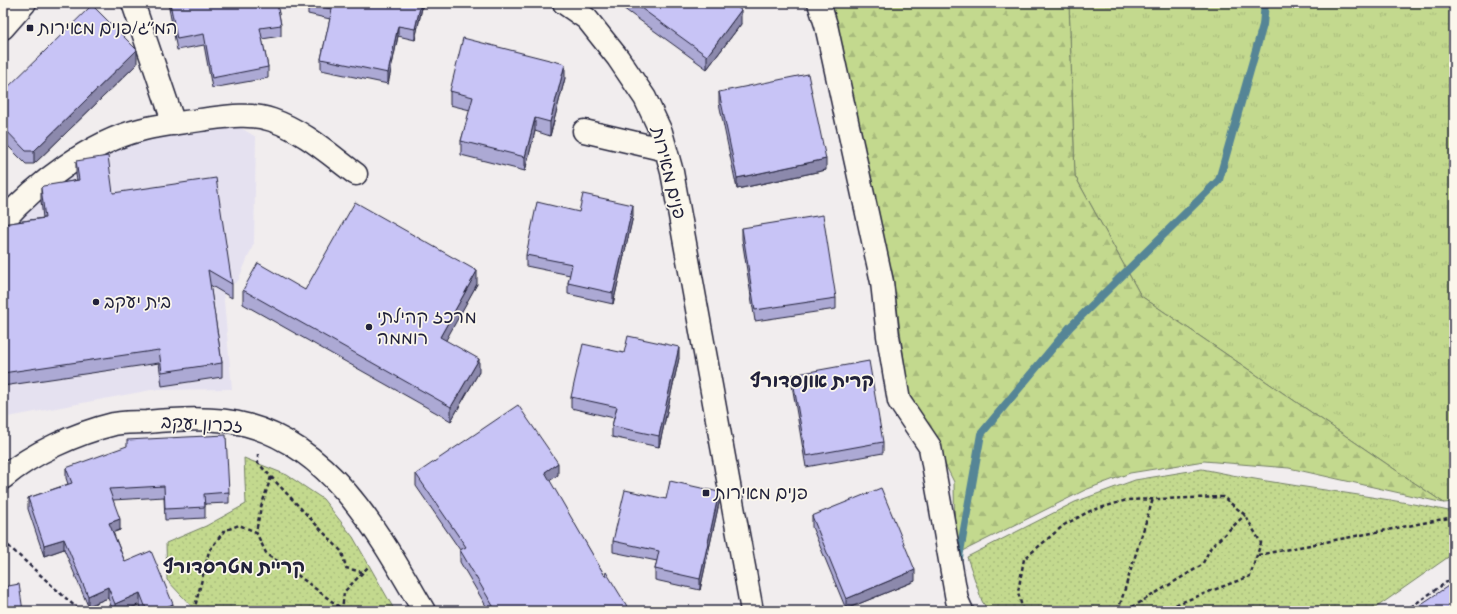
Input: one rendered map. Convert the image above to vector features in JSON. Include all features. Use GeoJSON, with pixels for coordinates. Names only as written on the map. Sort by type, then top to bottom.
{"type":"FeatureCollection","features":[{"type":"Feature","properties":{"kind":"street"},"geometry":{"type":"LineString","coordinates":[[13,16],[32,3]]}},
{"type":"Feature","properties":{"kind":"street"},"geometry":{"type":"LineString","coordinates":[[133,3],[174,124]]}},
{"type":"Feature","properties":{"kind":"street","name":"פנים מאירות"},"geometry":{"type":"LineString","coordinates":[[564,3],[587,19],[618,58],[645,98],[661,132],[672,172],[752,611]]}},
{"type":"Feature","properties":{"kind":"street"},"geometry":{"type":"LineString","coordinates":[[819,3],[826,25],[882,282],[888,336],[899,401],[930,448],[956,600],[962,611]]}},
{"type":"Feature","properties":{"kind":"street"},"geometry":{"type":"LineString","coordinates":[[3,221],[17,205],[76,159],[115,138],[140,130],[236,115],[271,119],[300,132],[356,174]]}},
{"type":"Feature","properties":{"kind":"street"},"geometry":{"type":"LineString","coordinates":[[584,131],[666,150]]}},
{"type":"Feature","properties":{"kind":"street","name":"זכרון יעקב"},"geometry":{"type":"LineString","coordinates":[[3,478],[47,449],[76,437],[115,424],[160,420],[212,421],[247,425],[280,437],[306,454],[362,509],[424,611]]}},
{"type":"Feature","properties":{"kind":"path"},"geometry":{"type":"LineString","coordinates":[[258,430],[258,463],[342,552],[346,568],[362,572]]}},
{"type":"Feature","properties":{"kind":"path"},"geometry":{"type":"LineString","coordinates":[[271,477],[261,507],[256,532],[267,555],[283,564],[342,610]]}},
{"type":"Feature","properties":{"kind":"path"},"geometry":{"type":"LineString","coordinates":[[1023,611],[1018,592],[1024,559],[1064,525],[1090,511],[1127,500],[1223,497],[1245,515],[1261,543],[1250,576],[1159,611]]}},
{"type":"Feature","properties":{"kind":"path"},"geometry":{"type":"LineString","coordinates":[[1118,611],[1154,499]]}},
{"type":"Feature","properties":{"kind":"path"},"geometry":{"type":"LineString","coordinates":[[1126,611],[1202,565],[1211,547],[1245,515]]}},
{"type":"Feature","properties":{"kind":"path"},"geometry":{"type":"LineString","coordinates":[[1257,555],[1454,517]]}},
{"type":"Feature","properties":{"kind":"path"},"geometry":{"type":"LineString","coordinates":[[194,611],[209,551],[224,532],[239,526],[256,532]]}},
{"type":"Feature","properties":{"kind":"path"},"geometry":{"type":"LineString","coordinates":[[3,541],[80,611]]}},
{"type":"Feature","properties":{"kind":"path"},"geometry":{"type":"LineString","coordinates":[[342,610],[344,592],[362,572],[388,550]]}},
{"type":"Feature","properties":{"kind":"path"},"geometry":{"type":"LineString","coordinates":[[1405,611],[1454,577]]}},
{"type":"Feature","properties":{"kind":"shaded area"},"geometry":{"type":"Polygon","coordinates":[[[236,125],[256,137],[254,243],[238,281],[223,290],[232,389],[151,390],[3,418],[3,231],[96,152],[154,135],[236,125]]]}},
{"type":"Feature","properties":{"kind":"green space"},"geometry":{"type":"Polygon","coordinates":[[[825,3],[1069,3],[1075,176],[1141,296],[1444,503],[1289,468],[1204,461],[1130,473],[1085,490],[955,555],[954,482],[908,391],[893,277],[850,111],[825,3]]]}},
{"type":"Feature","properties":{"kind":"green space"},"geometry":{"type":"Polygon","coordinates":[[[1069,3],[1454,3],[1454,502],[1444,503],[1141,296],[1075,176],[1069,3]]]}},
{"type":"Feature","properties":{"kind":"green space"},"geometry":{"type":"Polygon","coordinates":[[[244,458],[287,475],[323,499],[353,537],[395,611],[196,611],[167,580],[166,543],[206,526],[246,504],[244,458]]]}},
{"type":"Feature","properties":{"kind":"green space"},"geometry":{"type":"Polygon","coordinates":[[[1202,469],[1265,481],[1391,500],[1454,512],[1454,553],[1371,611],[988,611],[982,601],[967,557],[1075,502],[1135,480],[1202,469]]]}},
{"type":"Feature","properties":{"kind":"building"},"geometry":{"type":"Polygon","coordinates":[[[170,3],[277,3],[281,25],[260,28],[268,67],[212,78],[204,34],[177,39],[170,3]]]}},
{"type":"Feature","properties":{"kind":"building"},"geometry":{"type":"Polygon","coordinates":[[[308,3],[421,3],[415,29],[398,26],[388,73],[321,59],[332,9],[308,3]]]}},
{"type":"Feature","properties":{"kind":"building"},"geometry":{"type":"Polygon","coordinates":[[[634,3],[731,3],[741,10],[707,56],[634,3]]]}},
{"type":"Feature","properties":{"kind":"building"},"geometry":{"type":"Polygon","coordinates":[[[92,5],[137,50],[34,151],[26,151],[3,127],[3,92],[92,5]]]}},
{"type":"Feature","properties":{"kind":"building"},"geometry":{"type":"Polygon","coordinates":[[[463,38],[565,64],[550,122],[535,118],[525,157],[461,141],[473,97],[450,91],[463,38]]]}},
{"type":"Feature","properties":{"kind":"building"},"geometry":{"type":"Polygon","coordinates":[[[808,74],[826,159],[737,178],[719,92],[808,74]]]}},
{"type":"Feature","properties":{"kind":"building"},"geometry":{"type":"Polygon","coordinates":[[[108,156],[113,193],[216,178],[232,284],[208,270],[222,363],[162,372],[159,350],[3,373],[3,224],[45,218],[41,188],[43,186],[79,180],[76,161],[108,156]]]}},
{"type":"Feature","properties":{"kind":"building"},"geometry":{"type":"Polygon","coordinates":[[[583,194],[633,205],[613,293],[568,283],[572,264],[526,255],[537,202],[579,212],[583,194]]]}},
{"type":"Feature","properties":{"kind":"building","name":"מרכז קהילתי רוממה"},"geometry":{"type":"Polygon","coordinates":[[[355,202],[477,271],[440,337],[479,359],[451,407],[243,290],[258,263],[305,290],[355,202]]]}},
{"type":"Feature","properties":{"kind":"building"},"geometry":{"type":"Polygon","coordinates":[[[823,215],[836,298],[755,310],[742,228],[823,215]]]}},
{"type":"Feature","properties":{"kind":"building"},"geometry":{"type":"Polygon","coordinates":[[[628,336],[679,347],[659,436],[612,426],[617,407],[571,397],[583,344],[624,353],[628,336]]]}},
{"type":"Feature","properties":{"kind":"building"},"geometry":{"type":"Polygon","coordinates":[[[869,361],[883,442],[806,456],[792,375],[869,361]]]}},
{"type":"Feature","properties":{"kind":"building"},"geometry":{"type":"Polygon","coordinates":[[[518,405],[558,463],[545,472],[605,576],[606,572],[630,611],[496,611],[460,550],[466,547],[416,474],[518,405]]]}},
{"type":"Feature","properties":{"kind":"building"},"geometry":{"type":"Polygon","coordinates":[[[226,435],[229,492],[204,494],[205,507],[165,509],[164,486],[109,489],[120,519],[109,523],[125,562],[151,551],[173,604],[157,611],[147,611],[140,593],[115,604],[108,587],[88,596],[64,539],[44,545],[28,498],[72,483],[66,468],[127,446],[127,440],[226,435]]]}},
{"type":"Feature","properties":{"kind":"building"},"geometry":{"type":"Polygon","coordinates":[[[670,481],[719,492],[700,579],[655,569],[659,551],[613,541],[625,490],[666,499],[670,481]]]}},
{"type":"Feature","properties":{"kind":"building"},"geometry":{"type":"Polygon","coordinates":[[[881,488],[915,570],[846,599],[812,516],[881,488]]]}},
{"type":"Feature","properties":{"kind":"building"},"geometry":{"type":"Polygon","coordinates":[[[1454,582],[1454,611],[1411,611],[1454,582]]]}},
{"type":"Feature","properties":{"kind":"building"},"geometry":{"type":"Polygon","coordinates":[[[19,584],[23,611],[3,611],[3,587],[19,584]]]}},
{"type":"Feature","properties":{"kind":"waterway"},"geometry":{"type":"LineString","coordinates":[[958,563],[981,434],[1070,327],[1219,180],[1263,25],[1265,3]]}},
{"type":"Feature","properties":{"kind":"place","name":"המ״ג/פנים מאירות"},"geometry":{"type":"Point","coordinates":[30,28]}},
{"type":"Feature","properties":{"kind":"place","name":"בית יעקב"},"geometry":{"type":"Point","coordinates":[96,302]}},
{"type":"Feature","properties":{"kind":"place","name":"מרכז קהילתי רוממה"},"geometry":{"type":"Point","coordinates":[369,327]}},
{"type":"Feature","properties":{"kind":"place","name":"פנים מאירות"},"geometry":{"type":"Point","coordinates":[706,493]}},
{"type":"Feature","properties":{"kind":"district","name":"קרית אונסדורף"},"geometry":{"type":"Point","coordinates":[812,380]}},
{"type":"Feature","properties":{"kind":"district","name":"קריית מטרסדורף"},"geometry":{"type":"Point","coordinates":[234,566]}}]}
